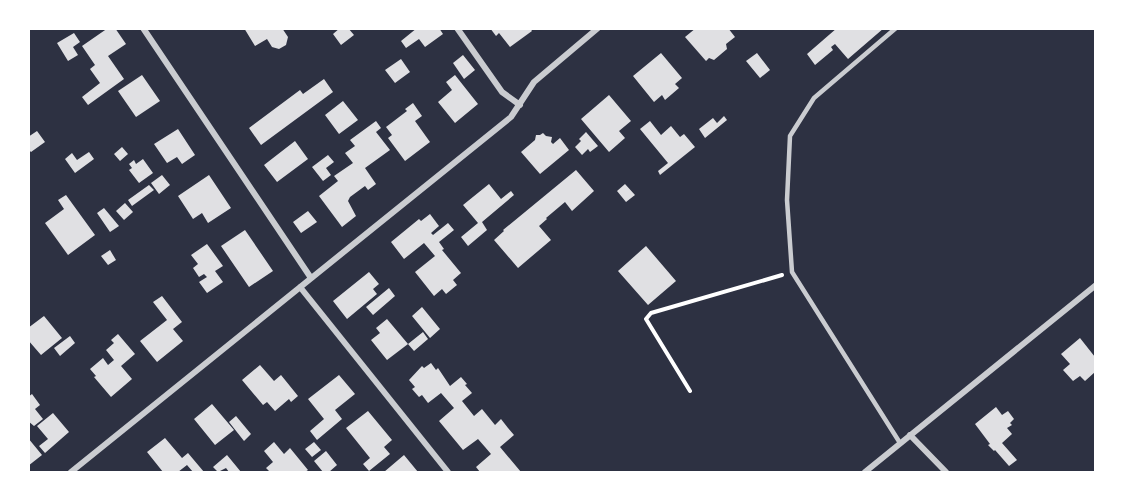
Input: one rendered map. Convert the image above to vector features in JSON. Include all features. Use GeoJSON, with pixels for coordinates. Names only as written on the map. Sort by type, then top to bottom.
{"type":"FeatureCollection","features":[{"type":"Feature","properties":{"kind":"street"},"geometry":{"type":"LineString","coordinates":[[143,28],[311,278]]}},
{"type":"Feature","properties":{"kind":"street"},"geometry":{"type":"LineString","coordinates":[[457,28],[502,92],[520,105]]}},
{"type":"Feature","properties":{"kind":"street"},"geometry":{"type":"LineString","coordinates":[[71,472],[511,117],[539,77],[598,28]]}},
{"type":"Feature","properties":{"kind":"street"},"geometry":{"type":"LineString","coordinates":[[865,472],[1095,285]]}},
{"type":"Feature","properties":{"kind":"street"},"geometry":{"type":"LineString","coordinates":[[300,287],[448,472]]}},
{"type":"Feature","properties":{"kind":"street"},"geometry":{"type":"LineString","coordinates":[[910,435],[946,472]]}},
{"type":"Feature","properties":{"kind":"lane"},"geometry":{"type":"LineString","coordinates":[[896,28],[814,98],[790,136],[787,200],[792,272],[900,443]]}},
{"type":"Feature","properties":{"kind":"path"},"geometry":{"type":"LineString","coordinates":[[690,391],[646,319],[651,313],[792,272]]}},
{"type":"Feature","properties":{"kind":"building"},"geometry":{"type":"Polygon","coordinates":[[[108,28],[115,28],[126,44],[108,56],[124,79],[88,105],[82,97],[100,83],[90,69],[95,65],[82,46],[108,28]]]}},
{"type":"Feature","properties":{"kind":"building"},"geometry":{"type":"Polygon","coordinates":[[[244,28],[282,28],[288,37],[286,45],[279,49],[272,47],[267,39],[255,46],[244,28]]]}},
{"type":"Feature","properties":{"kind":"building"},"geometry":{"type":"Polygon","coordinates":[[[340,28],[348,28],[354,35],[341,45],[333,34],[340,28]]]}},
{"type":"Feature","properties":{"kind":"building"},"geometry":{"type":"Polygon","coordinates":[[[417,28],[439,28],[443,34],[425,47],[419,39],[406,48],[401,41],[417,28]]]}},
{"type":"Feature","properties":{"kind":"building"},"geometry":{"type":"Polygon","coordinates":[[[490,28],[530,28],[532,31],[510,47],[499,33],[496,36],[490,28]]]}},
{"type":"Feature","properties":{"kind":"building"},"geometry":{"type":"Polygon","coordinates":[[[696,28],[728,28],[735,37],[726,44],[727,49],[714,60],[709,58],[706,61],[685,37],[696,28]]]}},
{"type":"Feature","properties":{"kind":"building"},"geometry":{"type":"Polygon","coordinates":[[[837,28],[884,28],[848,59],[835,44],[831,47],[833,50],[815,65],[807,54],[837,28]]]}},
{"type":"Feature","properties":{"kind":"building"},"geometry":{"type":"Polygon","coordinates":[[[74,33],[80,42],[73,47],[78,55],[68,61],[57,43],[74,33]]]}},
{"type":"Feature","properties":{"kind":"building"},"geometry":{"type":"Polygon","coordinates":[[[661,53],[682,78],[675,84],[679,88],[665,100],[662,95],[654,102],[633,76],[661,53]]]}},
{"type":"Feature","properties":{"kind":"building"},"geometry":{"type":"Polygon","coordinates":[[[757,53],[770,70],[760,78],[746,61],[757,53]]]}},
{"type":"Feature","properties":{"kind":"building"},"geometry":{"type":"Polygon","coordinates":[[[463,55],[475,70],[464,79],[453,63],[463,55]]]}},
{"type":"Feature","properties":{"kind":"building"},"geometry":{"type":"Polygon","coordinates":[[[401,59],[410,72],[395,83],[385,70],[401,59]]]}},
{"type":"Feature","properties":{"kind":"building"},"geometry":{"type":"Polygon","coordinates":[[[142,75],[160,101],[136,117],[118,91],[142,75]]]}},
{"type":"Feature","properties":{"kind":"building"},"geometry":{"type":"Polygon","coordinates":[[[455,75],[478,104],[455,123],[438,102],[452,90],[446,82],[455,75]]]}},
{"type":"Feature","properties":{"kind":"building"},"geometry":{"type":"Polygon","coordinates":[[[324,79],[333,92],[261,145],[249,128],[300,90],[303,94],[324,79]]]}},
{"type":"Feature","properties":{"kind":"building"},"geometry":{"type":"Polygon","coordinates":[[[609,95],[631,121],[619,131],[625,138],[609,152],[581,119],[609,95]]]}},
{"type":"Feature","properties":{"kind":"building"},"geometry":{"type":"Polygon","coordinates":[[[343,101],[358,120],[339,134],[325,115],[343,101]]]}},
{"type":"Feature","properties":{"kind":"building"},"geometry":{"type":"Polygon","coordinates":[[[413,103],[422,116],[415,121],[430,142],[405,161],[388,138],[392,135],[386,127],[407,111],[405,109],[413,103]]]}},
{"type":"Feature","properties":{"kind":"building"},"geometry":{"type":"Polygon","coordinates":[[[724,116],[727,120],[705,138],[699,129],[713,118],[717,123],[724,116]]]}},
{"type":"Feature","properties":{"kind":"building"},"geometry":{"type":"Polygon","coordinates":[[[376,121],[381,128],[376,132],[390,150],[365,168],[376,184],[368,190],[365,186],[350,197],[348,201],[356,216],[342,227],[319,196],[338,181],[334,176],[353,163],[345,153],[355,146],[350,140],[376,121]]]}},
{"type":"Feature","properties":{"kind":"building"},"geometry":{"type":"Polygon","coordinates":[[[650,121],[661,135],[671,126],[680,137],[684,134],[695,147],[660,175],[658,171],[668,163],[640,129],[650,121]]]}},
{"type":"Feature","properties":{"kind":"building"},"geometry":{"type":"Polygon","coordinates":[[[178,129],[195,155],[182,164],[177,157],[167,163],[154,144],[178,129]]]}},
{"type":"Feature","properties":{"kind":"building"},"geometry":{"type":"Polygon","coordinates":[[[37,131],[45,142],[31,152],[28,149],[28,137],[37,131]]]}},
{"type":"Feature","properties":{"kind":"building"},"geometry":{"type":"Polygon","coordinates":[[[586,132],[598,146],[590,152],[588,149],[582,155],[575,147],[586,132]]]}},
{"type":"Feature","properties":{"kind":"building"},"geometry":{"type":"Polygon","coordinates":[[[543,133],[552,137],[553,144],[560,138],[569,150],[540,174],[521,152],[535,140],[536,135],[543,133]]]}},
{"type":"Feature","properties":{"kind":"building"},"geometry":{"type":"Polygon","coordinates":[[[295,141],[308,159],[277,182],[264,165],[295,141]]]}},
{"type":"Feature","properties":{"kind":"building"},"geometry":{"type":"Polygon","coordinates":[[[122,147],[128,154],[120,161],[114,154],[122,147]]]}},
{"type":"Feature","properties":{"kind":"building"},"geometry":{"type":"Polygon","coordinates":[[[89,152],[94,159],[75,173],[65,159],[72,153],[77,160],[89,152]]]}},
{"type":"Feature","properties":{"kind":"building"},"geometry":{"type":"Polygon","coordinates":[[[328,155],[334,162],[326,168],[331,175],[323,181],[312,167],[328,155]]]}},
{"type":"Feature","properties":{"kind":"building"},"geometry":{"type":"Polygon","coordinates":[[[143,159],[153,173],[139,183],[129,170],[132,168],[129,164],[134,160],[136,164],[143,159]]]}},
{"type":"Feature","properties":{"kind":"building"},"geometry":{"type":"Polygon","coordinates":[[[576,170],[594,191],[572,211],[565,202],[546,218],[539,226],[551,240],[518,268],[494,240],[576,170]]]}},
{"type":"Feature","properties":{"kind":"building"},"geometry":{"type":"Polygon","coordinates":[[[162,175],[170,185],[159,194],[151,183],[162,175]]]}},
{"type":"Feature","properties":{"kind":"building"},"geometry":{"type":"Polygon","coordinates":[[[209,175],[231,208],[208,223],[202,213],[193,219],[178,196],[209,175]]]}},
{"type":"Feature","properties":{"kind":"building"},"geometry":{"type":"Polygon","coordinates":[[[489,184],[501,199],[511,191],[514,195],[482,222],[487,230],[468,246],[461,237],[478,223],[463,205],[489,184]]]}},
{"type":"Feature","properties":{"kind":"building"},"geometry":{"type":"Polygon","coordinates":[[[625,184],[635,195],[626,202],[617,191],[625,184]]]}},
{"type":"Feature","properties":{"kind":"building"},"geometry":{"type":"Polygon","coordinates":[[[149,185],[154,190],[132,206],[128,200],[149,185]]]}},
{"type":"Feature","properties":{"kind":"building"},"geometry":{"type":"Polygon","coordinates":[[[66,195],[95,235],[68,255],[45,223],[64,209],[58,200],[66,195]]]}},
{"type":"Feature","properties":{"kind":"building"},"geometry":{"type":"Polygon","coordinates":[[[125,203],[133,212],[124,220],[116,211],[125,203]]]}},
{"type":"Feature","properties":{"kind":"building"},"geometry":{"type":"Polygon","coordinates":[[[104,208],[119,226],[110,232],[97,213],[104,208]]]}},
{"type":"Feature","properties":{"kind":"building"},"geometry":{"type":"Polygon","coordinates":[[[308,211],[317,222],[301,233],[293,222],[308,211]]]}},
{"type":"Feature","properties":{"kind":"building"},"geometry":{"type":"Polygon","coordinates":[[[430,214],[439,226],[431,233],[433,235],[448,223],[454,230],[439,242],[444,249],[442,250],[461,273],[453,280],[457,285],[446,294],[442,289],[434,296],[415,272],[435,256],[424,243],[404,259],[391,242],[419,219],[421,221],[430,214]]]}},
{"type":"Feature","properties":{"kind":"building"},"geometry":{"type":"Polygon","coordinates":[[[245,230],[273,271],[249,287],[221,246],[245,230]]]}},
{"type":"Feature","properties":{"kind":"building"},"geometry":{"type":"Polygon","coordinates":[[[207,244],[223,266],[215,271],[223,282],[207,293],[199,282],[207,277],[204,274],[199,277],[193,268],[198,264],[191,255],[207,244]]]}},
{"type":"Feature","properties":{"kind":"building"},"geometry":{"type":"Polygon","coordinates":[[[646,246],[676,281],[648,305],[618,271],[646,246]]]}},
{"type":"Feature","properties":{"kind":"building"},"geometry":{"type":"Polygon","coordinates":[[[110,250],[116,260],[108,265],[101,256],[110,250]]]}},
{"type":"Feature","properties":{"kind":"building"},"geometry":{"type":"Polygon","coordinates":[[[369,272],[379,284],[373,289],[377,294],[347,319],[333,301],[369,272]]]}},
{"type":"Feature","properties":{"kind":"building"},"geometry":{"type":"Polygon","coordinates":[[[389,288],[395,296],[373,315],[366,307],[389,288]]]}},
{"type":"Feature","properties":{"kind":"building"},"geometry":{"type":"Polygon","coordinates":[[[162,296],[182,322],[173,329],[183,341],[157,362],[140,341],[167,320],[153,302],[162,296]]]}},
{"type":"Feature","properties":{"kind":"building"},"geometry":{"type":"Polygon","coordinates":[[[422,307],[440,329],[430,338],[412,316],[422,307]]]}},
{"type":"Feature","properties":{"kind":"building"},"geometry":{"type":"Polygon","coordinates":[[[44,316],[62,338],[41,355],[28,340],[28,328],[44,316]]]}},
{"type":"Feature","properties":{"kind":"building"},"geometry":{"type":"Polygon","coordinates":[[[387,319],[408,344],[387,360],[371,340],[380,333],[376,328],[387,319]]]}},
{"type":"Feature","properties":{"kind":"building"},"geometry":{"type":"Polygon","coordinates":[[[423,332],[428,339],[414,351],[408,344],[423,332]]]}},
{"type":"Feature","properties":{"kind":"building"},"geometry":{"type":"Polygon","coordinates":[[[118,334],[135,354],[121,366],[132,379],[111,397],[90,369],[103,358],[108,365],[114,360],[106,350],[114,343],[111,340],[118,334]]]}},
{"type":"Feature","properties":{"kind":"building"},"geometry":{"type":"Polygon","coordinates":[[[70,336],[75,343],[60,356],[54,348],[70,336]]]}},
{"type":"Feature","properties":{"kind":"building"},"geometry":{"type":"Polygon","coordinates":[[[1080,338],[1095,357],[1095,372],[1085,381],[1080,376],[1073,381],[1063,370],[1070,364],[1061,354],[1080,338]]]}},
{"type":"Feature","properties":{"kind":"building"},"geometry":{"type":"Polygon","coordinates":[[[431,363],[436,370],[438,368],[450,386],[461,377],[467,384],[465,385],[472,393],[462,401],[474,416],[482,409],[495,425],[501,419],[514,435],[500,447],[521,472],[480,472],[476,467],[491,454],[478,439],[463,450],[439,421],[454,408],[441,393],[428,403],[422,395],[419,397],[412,389],[415,387],[409,380],[422,366],[424,368],[431,363]]]}},
{"type":"Feature","properties":{"kind":"building"},"geometry":{"type":"Polygon","coordinates":[[[260,365],[274,381],[281,375],[298,396],[291,402],[289,399],[275,411],[267,402],[263,405],[242,380],[260,365]]]}},
{"type":"Feature","properties":{"kind":"building"},"geometry":{"type":"Polygon","coordinates":[[[339,375],[355,394],[335,410],[342,419],[317,440],[310,431],[324,419],[308,399],[339,375]]]}},
{"type":"Feature","properties":{"kind":"building"},"geometry":{"type":"Polygon","coordinates":[[[32,394],[40,405],[35,409],[43,419],[34,426],[28,421],[28,397],[32,394]]]}},
{"type":"Feature","properties":{"kind":"building"},"geometry":{"type":"Polygon","coordinates":[[[212,404],[234,430],[215,445],[194,419],[212,404]]]}},
{"type":"Feature","properties":{"kind":"building"},"geometry":{"type":"Polygon","coordinates":[[[996,407],[1002,415],[1008,411],[1014,419],[1010,423],[1012,425],[1007,428],[1012,434],[1002,443],[1017,460],[1009,466],[988,445],[990,444],[975,424],[996,407]]]}},
{"type":"Feature","properties":{"kind":"building"},"geometry":{"type":"Polygon","coordinates":[[[368,411],[392,440],[384,447],[390,454],[369,471],[363,464],[370,458],[346,428],[368,411]]]}},
{"type":"Feature","properties":{"kind":"building"},"geometry":{"type":"Polygon","coordinates":[[[53,413],[69,432],[45,453],[39,446],[48,439],[37,426],[53,413]]]}},
{"type":"Feature","properties":{"kind":"building"},"geometry":{"type":"Polygon","coordinates":[[[236,416],[251,434],[244,441],[229,422],[236,416]]]}},
{"type":"Feature","properties":{"kind":"building"},"geometry":{"type":"Polygon","coordinates":[[[28,438],[42,455],[28,466],[28,438]]]}},
{"type":"Feature","properties":{"kind":"building"},"geometry":{"type":"Polygon","coordinates":[[[165,438],[182,458],[188,453],[204,472],[193,472],[187,465],[178,472],[163,472],[147,452],[165,438]]]}},
{"type":"Feature","properties":{"kind":"building"},"geometry":{"type":"Polygon","coordinates":[[[274,442],[284,454],[290,448],[308,470],[305,472],[270,472],[266,468],[273,462],[264,451],[274,442]]]}},
{"type":"Feature","properties":{"kind":"building"},"geometry":{"type":"Polygon","coordinates":[[[314,442],[321,450],[312,457],[305,449],[314,442]]]}},
{"type":"Feature","properties":{"kind":"building"},"geometry":{"type":"Polygon","coordinates":[[[326,451],[337,465],[329,472],[323,472],[314,461],[326,451]]]}},
{"type":"Feature","properties":{"kind":"building"},"geometry":{"type":"Polygon","coordinates":[[[227,455],[241,472],[229,472],[226,468],[218,472],[213,467],[227,455]]]}},
{"type":"Feature","properties":{"kind":"building"},"geometry":{"type":"Polygon","coordinates":[[[404,455],[418,472],[384,472],[404,455]]]}}]}
